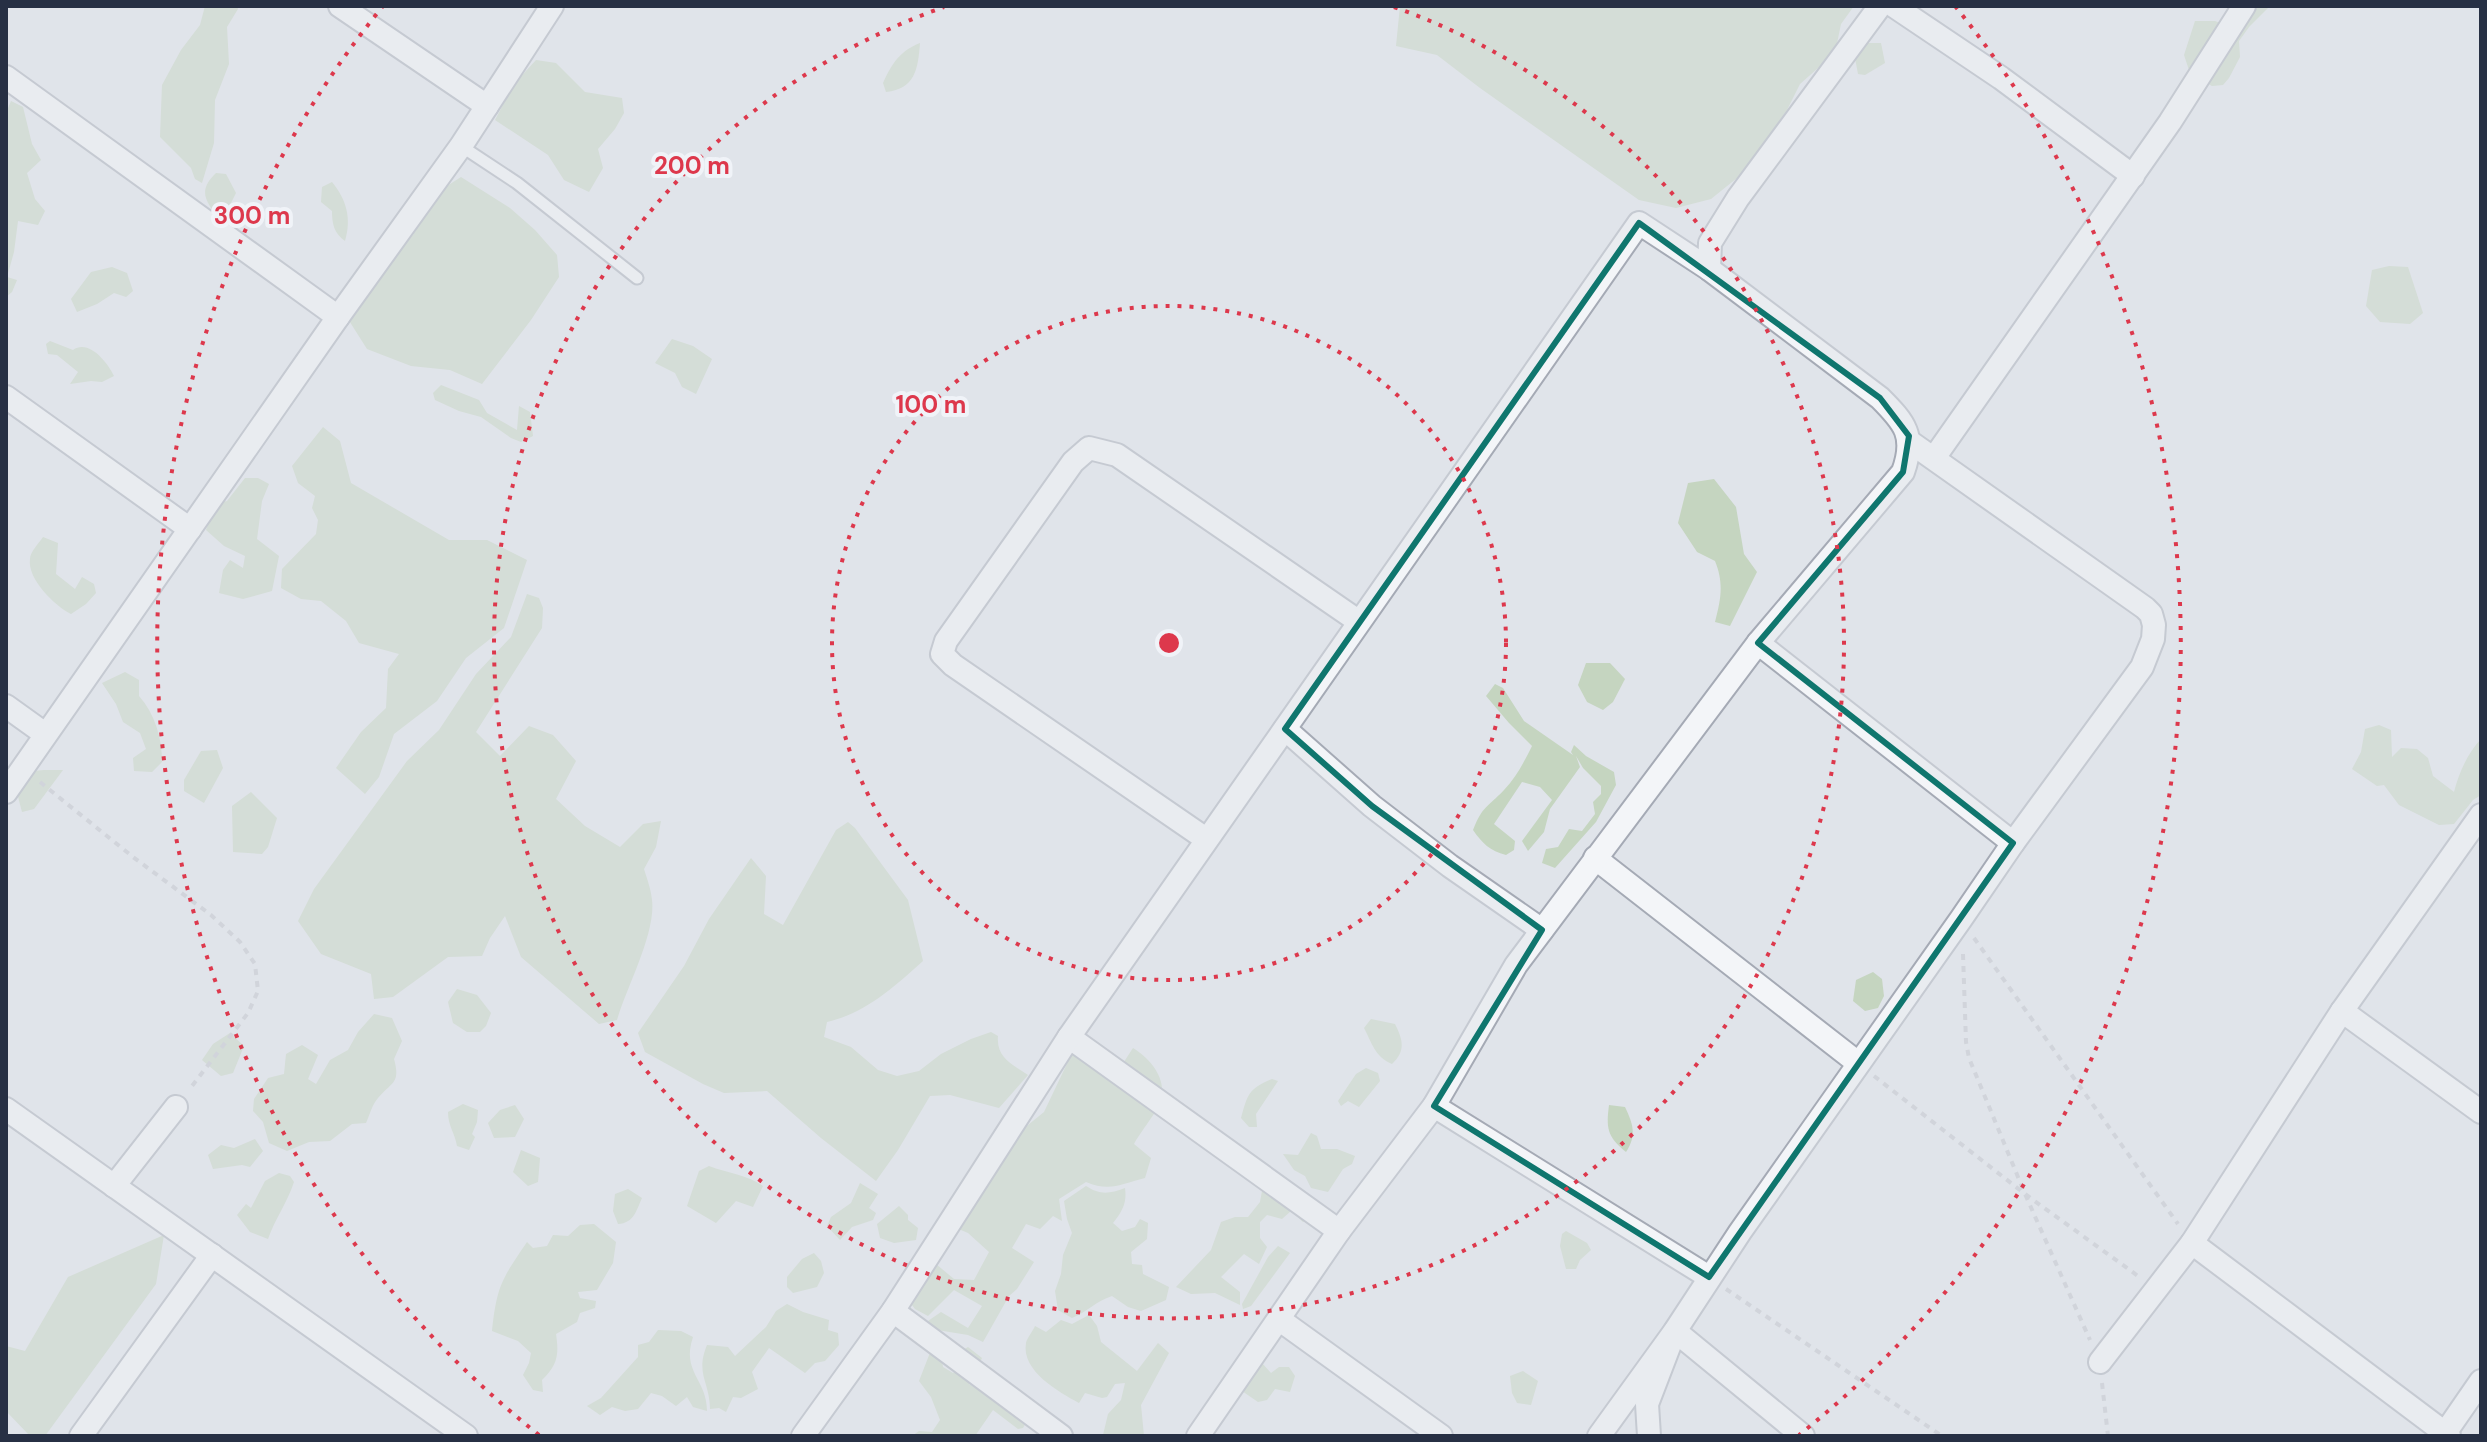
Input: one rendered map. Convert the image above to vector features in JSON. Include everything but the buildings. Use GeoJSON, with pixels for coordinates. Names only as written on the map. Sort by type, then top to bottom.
{"type":"FeatureCollection","features":[{"type":"Feature","properties":{"kind":"street"},"geometry":{"type":"LineString","coordinates":[[340,6],[487,106]]}},
{"type":"Feature","properties":{"kind":"street"},"geometry":{"type":"LineString","coordinates":[[6,792],[461,146],[552,6]]}},
{"type":"Feature","properties":{"kind":"street"},"geometry":{"type":"LineString","coordinates":[[1709,269],[1710,243],[1738,198],[1880,6]]}},
{"type":"Feature","properties":{"kind":"street"},"geometry":{"type":"LineString","coordinates":[[1894,6],[2001,78],[2133,176]]}},
{"type":"Feature","properties":{"kind":"street"},"geometry":{"type":"LineString","coordinates":[[1934,458],[2133,176],[2244,6]]}},
{"type":"Feature","properties":{"kind":"street"},"geometry":{"type":"LineString","coordinates":[[6,77],[338,317]]}},
{"type":"Feature","properties":{"kind":"street"},"geometry":{"type":"LineString","coordinates":[[803,1436],[893,1311],[1069,1037],[1639,223],[1709,269],[1880,398],[1898,418],[1910,442],[2145,608],[2153,619],[2153,639],[2142,667],[2120,700],[2013,843],[1599,1436]]}},
{"type":"Feature","properties":{"kind":"street"},"geometry":{"type":"LineString","coordinates":[[6,397],[190,529]]}},
{"type":"Feature","properties":{"kind":"street"},"geometry":{"type":"LineString","coordinates":[[1198,1436],[1339,1231],[1434,1106],[1516,965],[1758,643],[1903,472],[1910,442]]}},
{"type":"Feature","properties":{"kind":"street"},"geometry":{"type":"LineString","coordinates":[[1206,839],[953,665],[942,654],[946,641],[1073,462],[1089,448],[1117,455],[1358,621]]}},
{"type":"Feature","properties":{"kind":"street"},"geometry":{"type":"LineString","coordinates":[[1758,643],[2013,843]]}},
{"type":"Feature","properties":{"kind":"street"},"geometry":{"type":"LineString","coordinates":[[6,706],[45,734]]}},
{"type":"Feature","properties":{"kind":"street"},"geometry":{"type":"LineString","coordinates":[[1285,729],[1372,806],[1450,866],[1542,930]]}},
{"type":"Feature","properties":{"kind":"street"},"geometry":{"type":"LineString","coordinates":[[2100,1362],[2192,1243],[2342,1011],[2481,815]]}},
{"type":"Feature","properties":{"kind":"street"},"geometry":{"type":"LineString","coordinates":[[1595,858],[1858,1063]]}},
{"type":"Feature","properties":{"kind":"street"},"geometry":{"type":"LineString","coordinates":[[2342,1011],[2481,1112]]}},
{"type":"Feature","properties":{"kind":"street"},"geometry":{"type":"LineString","coordinates":[[1069,1037],[1339,1231]]}},
{"type":"Feature","properties":{"kind":"street"},"geometry":{"type":"LineString","coordinates":[[1434,1106],[1709,1277]]}},
{"type":"Feature","properties":{"kind":"street"},"geometry":{"type":"LineString","coordinates":[[114,1186],[176,1107]]}},
{"type":"Feature","properties":{"kind":"street"},"geometry":{"type":"LineString","coordinates":[[6,1109],[466,1436]]}},
{"type":"Feature","properties":{"kind":"street"},"geometry":{"type":"LineString","coordinates":[[2192,1243],[2446,1435],[2481,1381]]}},
{"type":"Feature","properties":{"kind":"street"},"geometry":{"type":"LineString","coordinates":[[81,1436],[212,1255]]}},
{"type":"Feature","properties":{"kind":"street"},"geometry":{"type":"LineString","coordinates":[[893,1311],[1061,1436]]}},
{"type":"Feature","properties":{"kind":"street"},"geometry":{"type":"LineString","coordinates":[[1280,1320],[1441,1436]]}},
{"type":"Feature","properties":{"kind":"street"},"geometry":{"type":"LineString","coordinates":[[1649,1436],[1647,1404],[1675,1331]]}},
{"type":"Feature","properties":{"kind":"street"},"geometry":{"type":"LineString","coordinates":[[1675,1331],[1803,1436]]}},
{"type":"Feature","properties":{"kind":"lane"},"geometry":{"type":"LineString","coordinates":[[461,146],[517,183],[637,278]]}},
{"type":"Feature","properties":{"kind":"path"},"geometry":{"type":"LineString","coordinates":[[23,767],[133,857],[211,915],[240,942],[255,964],[258,991],[248,1013],[176,1107]]}},
{"type":"Feature","properties":{"kind":"path"},"geometry":{"type":"LineString","coordinates":[[1961,919],[1969,1058],[2100,1362],[2108,1436]]}},
{"type":"Feature","properties":{"kind":"path"},"geometry":{"type":"LineString","coordinates":[[1961,919],[2192,1243]]}},
{"type":"Feature","properties":{"kind":"path"},"geometry":{"type":"LineString","coordinates":[[1858,1063],[2025,1194],[2157,1288]]}},
{"type":"Feature","properties":{"kind":"path"},"geometry":{"type":"LineString","coordinates":[[1709,1277],[1942,1436]]}},
{"type":"Feature","properties":{"kind":"highlighted area"},"geometry":{"type":"Polygon","coordinates":[[[1639,223],[1880,398],[1909,436],[1903,472],[1758,643],[2013,843],[1709,1277],[1434,1106],[1542,930],[1372,806],[1285,729],[1639,223]]]}},
{"type":"Feature","properties":{"kind":"green space"},"geometry":{"type":"Polygon","coordinates":[[[205,6],[237,6],[238,9],[227,27],[229,64],[215,100],[214,143],[202,183],[195,179],[191,168],[160,137],[162,85],[181,50],[200,25],[205,6]]]}},
{"type":"Feature","properties":{"kind":"green space"},"geometry":{"type":"Polygon","coordinates":[[[1400,6],[1854,6],[1841,24],[1835,53],[1800,84],[1787,110],[1742,174],[1711,199],[1676,208],[1639,200],[1437,55],[1396,46],[1400,6]]]}},
{"type":"Feature","properties":{"kind":"green space"},"geometry":{"type":"Polygon","coordinates":[[[2251,6],[2270,6],[2239,41],[2240,57],[2223,85],[2212,86],[2190,73],[2184,55],[2195,21],[2215,21],[2236,29],[2251,6]]]}},
{"type":"Feature","properties":{"kind":"green space"},"geometry":{"type":"Polygon","coordinates":[[[920,43],[916,69],[909,82],[886,92],[883,83],[893,64],[907,50],[920,43]]]}},
{"type":"Feature","properties":{"kind":"green space"},"geometry":{"type":"Polygon","coordinates":[[[1864,43],[1881,43],[1885,63],[1865,75],[1858,74],[1854,53],[1864,43]]]}},
{"type":"Feature","properties":{"kind":"green space"},"geometry":{"type":"Polygon","coordinates":[[[536,60],[556,63],[585,92],[622,98],[624,113],[598,149],[603,168],[589,192],[564,180],[548,155],[495,120],[514,84],[536,60]]]}},
{"type":"Feature","properties":{"kind":"green space"},"geometry":{"type":"Polygon","coordinates":[[[11,101],[23,107],[32,144],[41,160],[27,173],[35,199],[45,211],[38,225],[18,221],[7,277],[17,280],[6,297],[6,113],[11,101]]]}},
{"type":"Feature","properties":{"kind":"green space"},"geometry":{"type":"Polygon","coordinates":[[[216,173],[226,174],[236,193],[226,213],[213,211],[205,196],[206,187],[216,173]]]}},
{"type":"Feature","properties":{"kind":"green space"},"geometry":{"type":"Polygon","coordinates":[[[461,177],[510,208],[557,255],[559,277],[482,384],[450,370],[411,366],[367,349],[348,319],[370,286],[413,235],[436,193],[461,177]]]}},
{"type":"Feature","properties":{"kind":"green space"},"geometry":{"type":"Polygon","coordinates":[[[332,182],[346,209],[348,224],[345,241],[334,228],[332,211],[321,202],[322,187],[332,182]]]}},
{"type":"Feature","properties":{"kind":"green space"},"geometry":{"type":"Polygon","coordinates":[[[2389,266],[2408,267],[2423,313],[2410,324],[2380,322],[2366,306],[2372,270],[2389,266]]]}},
{"type":"Feature","properties":{"kind":"green space"},"geometry":{"type":"Polygon","coordinates":[[[112,267],[127,273],[133,291],[126,297],[114,293],[77,312],[71,299],[91,272],[112,267]]]}},
{"type":"Feature","properties":{"kind":"green space"},"geometry":{"type":"Polygon","coordinates":[[[672,339],[693,346],[712,359],[696,394],[682,387],[675,373],[655,363],[672,339]]]}},
{"type":"Feature","properties":{"kind":"green space"},"geometry":{"type":"Polygon","coordinates":[[[50,341],[73,350],[85,347],[91,350],[107,364],[114,376],[102,382],[70,384],[78,372],[57,355],[48,354],[46,344],[50,341]]]}},
{"type":"Feature","properties":{"kind":"green space"},"geometry":{"type":"Polygon","coordinates":[[[441,385],[479,400],[487,413],[517,430],[519,406],[530,412],[533,436],[521,442],[481,417],[435,400],[433,393],[441,385]]]}},
{"type":"Feature","properties":{"kind":"green space"},"geometry":{"type":"Polygon","coordinates":[[[323,427],[340,441],[351,483],[449,540],[487,540],[527,560],[504,628],[466,658],[437,701],[394,734],[379,777],[365,794],[336,768],[361,732],[386,708],[388,669],[399,654],[359,643],[346,621],[321,601],[301,599],[281,588],[282,569],[316,534],[318,520],[312,508],[315,496],[298,483],[292,466],[323,427]]]}},
{"type":"Feature","properties":{"kind":"green space"},"geometry":{"type":"Polygon","coordinates":[[[245,478],[258,478],[269,484],[262,501],[257,539],[279,556],[272,591],[243,599],[219,593],[223,570],[230,560],[243,568],[245,556],[224,546],[206,530],[215,504],[227,501],[245,478]]]}},
{"type":"Feature","properties":{"kind":"green space"},"geometry":{"type":"Polygon","coordinates":[[[1714,479],[1736,507],[1744,554],[1757,572],[1730,626],[1715,622],[1721,591],[1715,561],[1697,552],[1678,523],[1688,483],[1714,479]]]}},
{"type":"Feature","properties":{"kind":"green space"},"geometry":{"type":"Polygon","coordinates":[[[43,537],[58,543],[56,574],[75,589],[82,577],[94,584],[96,593],[71,614],[50,598],[37,583],[30,567],[30,556],[43,537]]]}},
{"type":"Feature","properties":{"kind":"green space"},"geometry":{"type":"Polygon","coordinates":[[[527,594],[539,598],[543,608],[542,628],[476,732],[500,756],[529,726],[553,735],[576,761],[556,799],[585,826],[620,847],[643,824],[661,821],[656,847],[644,869],[652,900],[650,928],[617,1020],[599,1024],[521,957],[505,916],[482,956],[448,957],[393,997],[374,999],[371,974],[321,954],[298,921],[314,889],[407,761],[439,730],[476,674],[511,637],[527,594]]]}},
{"type":"Feature","properties":{"kind":"green space"},"geometry":{"type":"Polygon","coordinates":[[[1586,663],[1610,663],[1625,679],[1613,702],[1603,710],[1587,702],[1578,685],[1586,663]]]}},
{"type":"Feature","properties":{"kind":"green space"},"geometry":{"type":"Polygon","coordinates":[[[125,672],[139,680],[139,696],[153,718],[159,735],[162,762],[152,772],[134,771],[133,758],[146,749],[140,733],[123,722],[102,683],[125,672]]]}},
{"type":"Feature","properties":{"kind":"green space"},"geometry":{"type":"Polygon","coordinates":[[[1495,684],[1503,688],[1524,721],[1573,755],[1574,745],[1586,756],[1614,772],[1616,785],[1596,822],[1555,868],[1542,863],[1546,849],[1558,847],[1569,829],[1582,831],[1595,814],[1593,802],[1601,794],[1601,786],[1576,756],[1580,767],[1550,809],[1544,832],[1528,851],[1522,841],[1552,800],[1540,787],[1522,782],[1494,824],[1515,841],[1514,850],[1506,855],[1483,843],[1473,830],[1480,816],[1513,779],[1532,746],[1486,696],[1495,684]]]}},
{"type":"Feature","properties":{"kind":"green space"},"geometry":{"type":"Polygon","coordinates":[[[2379,725],[2391,730],[2392,757],[2401,748],[2417,749],[2428,758],[2433,776],[2454,792],[2464,764],[2481,739],[2481,795],[2473,800],[2454,824],[2439,825],[2399,805],[2384,785],[2377,786],[2352,769],[2361,752],[2365,729],[2379,725]]]}},
{"type":"Feature","properties":{"kind":"green space"},"geometry":{"type":"Polygon","coordinates":[[[217,750],[223,768],[204,803],[184,791],[184,780],[201,751],[217,750]]]}},
{"type":"Feature","properties":{"kind":"green space"},"geometry":{"type":"Polygon","coordinates":[[[63,770],[34,809],[22,812],[16,789],[24,772],[63,770]]]}},
{"type":"Feature","properties":{"kind":"green space"},"geometry":{"type":"Polygon","coordinates":[[[251,792],[277,818],[268,847],[262,854],[233,852],[232,806],[251,792]]]}},
{"type":"Feature","properties":{"kind":"green space"},"geometry":{"type":"Polygon","coordinates":[[[848,822],[908,900],[923,961],[867,1006],[827,1022],[824,1037],[851,1047],[878,1070],[897,1076],[919,1071],[941,1054],[991,1032],[998,1036],[1000,1050],[1006,1060],[1028,1075],[999,1108],[950,1095],[930,1096],[876,1181],[767,1091],[724,1093],[703,1084],[645,1052],[638,1033],[751,858],[766,876],[764,914],[783,925],[836,830],[848,822]]]}},
{"type":"Feature","properties":{"kind":"green space"},"geometry":{"type":"Polygon","coordinates":[[[1873,972],[1882,979],[1884,996],[1878,1008],[1865,1011],[1853,1001],[1856,980],[1873,972]]]}},
{"type":"Feature","properties":{"kind":"green space"},"geometry":{"type":"Polygon","coordinates":[[[457,989],[477,995],[491,1013],[480,1032],[467,1032],[453,1023],[448,1002],[457,989]]]}},
{"type":"Feature","properties":{"kind":"green space"},"geometry":{"type":"Polygon","coordinates":[[[374,1014],[392,1018],[402,1041],[394,1059],[395,1078],[376,1101],[366,1123],[352,1124],[330,1141],[309,1142],[287,1151],[269,1143],[263,1122],[253,1111],[254,1099],[268,1078],[284,1074],[286,1054],[302,1045],[318,1055],[308,1079],[316,1084],[330,1060],[348,1050],[358,1032],[374,1014]]]}},
{"type":"Feature","properties":{"kind":"green space"},"geometry":{"type":"Polygon","coordinates":[[[1371,1019],[1395,1024],[1398,1030],[1401,1050],[1392,1064],[1378,1053],[1364,1028],[1371,1019]]]}},
{"type":"Feature","properties":{"kind":"green space"},"geometry":{"type":"Polygon","coordinates":[[[230,1033],[244,1046],[233,1073],[221,1076],[202,1060],[213,1044],[230,1033]]]}},
{"type":"Feature","properties":{"kind":"green space"},"geometry":{"type":"Polygon","coordinates":[[[1133,1048],[1151,1063],[1162,1084],[1161,1101],[1134,1144],[1151,1158],[1145,1178],[1109,1187],[1086,1182],[1059,1199],[1062,1221],[1053,1216],[1040,1229],[1026,1224],[1012,1248],[1034,1262],[1009,1296],[983,1342],[968,1335],[931,1329],[928,1321],[941,1312],[968,1328],[982,1306],[954,1290],[928,1316],[915,1309],[906,1297],[936,1264],[954,1279],[974,1280],[989,1252],[968,1233],[947,1224],[1006,1143],[1044,1112],[1074,1049],[1095,1060],[1101,1076],[1118,1071],[1133,1048]]]}},
{"type":"Feature","properties":{"kind":"green space"},"geometry":{"type":"Polygon","coordinates":[[[1366,1068],[1378,1073],[1380,1081],[1359,1107],[1348,1101],[1341,1106],[1338,1101],[1356,1074],[1366,1068]]]}},
{"type":"Feature","properties":{"kind":"green space"},"geometry":{"type":"Polygon","coordinates":[[[1272,1079],[1278,1081],[1256,1114],[1257,1127],[1249,1127],[1241,1118],[1248,1098],[1253,1089],[1272,1079]]]}},
{"type":"Feature","properties":{"kind":"green space"},"geometry":{"type":"Polygon","coordinates":[[[463,1104],[478,1110],[472,1134],[475,1137],[469,1150],[457,1146],[448,1117],[448,1112],[463,1104]]]}},
{"type":"Feature","properties":{"kind":"green space"},"geometry":{"type":"Polygon","coordinates":[[[515,1105],[524,1119],[515,1137],[494,1138],[488,1123],[500,1110],[515,1105]]]}},
{"type":"Feature","properties":{"kind":"green space"},"geometry":{"type":"Polygon","coordinates":[[[1609,1105],[1625,1107],[1630,1119],[1633,1135],[1626,1152],[1609,1132],[1609,1105]]]}},
{"type":"Feature","properties":{"kind":"green space"},"geometry":{"type":"Polygon","coordinates":[[[1311,1133],[1317,1136],[1321,1149],[1337,1149],[1355,1156],[1352,1164],[1343,1169],[1328,1192],[1311,1188],[1305,1176],[1294,1170],[1283,1154],[1298,1155],[1311,1133]]]}},
{"type":"Feature","properties":{"kind":"green space"},"geometry":{"type":"Polygon","coordinates":[[[255,1139],[263,1151],[250,1167],[242,1165],[213,1169],[208,1155],[221,1145],[234,1148],[255,1139]]]}},
{"type":"Feature","properties":{"kind":"green space"},"geometry":{"type":"Polygon","coordinates":[[[521,1150],[540,1158],[538,1182],[528,1186],[513,1172],[521,1150]]]}},
{"type":"Feature","properties":{"kind":"green space"},"geometry":{"type":"Polygon","coordinates":[[[709,1166],[763,1186],[753,1207],[736,1201],[716,1223],[687,1206],[699,1171],[709,1166]]]}},
{"type":"Feature","properties":{"kind":"green space"},"geometry":{"type":"Polygon","coordinates":[[[279,1173],[290,1176],[294,1182],[268,1239],[250,1232],[237,1215],[246,1204],[251,1208],[265,1181],[279,1173]]]}},
{"type":"Feature","properties":{"kind":"green space"},"geometry":{"type":"Polygon","coordinates":[[[860,1183],[878,1194],[869,1208],[876,1213],[873,1220],[852,1227],[840,1240],[827,1226],[831,1217],[851,1203],[860,1183]]]}},
{"type":"Feature","properties":{"kind":"green space"},"geometry":{"type":"Polygon","coordinates":[[[1276,1185],[1308,1219],[1303,1222],[1291,1211],[1282,1219],[1267,1215],[1260,1222],[1260,1238],[1267,1247],[1259,1264],[1244,1254],[1221,1277],[1240,1292],[1240,1305],[1215,1293],[1191,1294],[1176,1287],[1211,1250],[1221,1222],[1248,1217],[1260,1202],[1262,1191],[1276,1185]]]}},
{"type":"Feature","properties":{"kind":"green space"},"geometry":{"type":"Polygon","coordinates":[[[1086,1186],[1105,1193],[1125,1188],[1124,1206],[1113,1223],[1122,1231],[1135,1227],[1140,1219],[1148,1223],[1147,1239],[1131,1252],[1132,1264],[1142,1265],[1143,1274],[1169,1287],[1166,1300],[1141,1311],[1128,1307],[1112,1296],[1072,1318],[1058,1310],[1055,1291],[1063,1255],[1072,1233],[1064,1201],[1086,1186]]]}},
{"type":"Feature","properties":{"kind":"green space"},"geometry":{"type":"Polygon","coordinates":[[[628,1189],[642,1198],[631,1219],[618,1224],[613,1211],[615,1194],[628,1189]]]}},
{"type":"Feature","properties":{"kind":"green space"},"geometry":{"type":"Polygon","coordinates":[[[899,1206],[918,1228],[916,1240],[894,1243],[880,1238],[877,1224],[899,1206]]]}},
{"type":"Feature","properties":{"kind":"green space"},"geometry":{"type":"Polygon","coordinates":[[[594,1224],[616,1242],[613,1263],[597,1290],[578,1292],[580,1298],[596,1301],[595,1308],[580,1313],[577,1322],[556,1334],[556,1359],[542,1380],[543,1392],[533,1390],[523,1375],[531,1353],[518,1341],[492,1331],[502,1283],[527,1242],[533,1248],[547,1246],[553,1235],[568,1236],[580,1225],[594,1224]]]}},
{"type":"Feature","properties":{"kind":"green space"},"geometry":{"type":"Polygon","coordinates":[[[1566,1231],[1587,1243],[1591,1250],[1580,1260],[1576,1269],[1566,1269],[1560,1246],[1562,1234],[1566,1231]]]}},
{"type":"Feature","properties":{"kind":"green space"},"geometry":{"type":"Polygon","coordinates":[[[164,1235],[156,1284],[45,1436],[30,1436],[6,1411],[6,1346],[25,1351],[68,1277],[164,1235]]]}},
{"type":"Feature","properties":{"kind":"green space"},"geometry":{"type":"Polygon","coordinates":[[[1278,1246],[1290,1253],[1251,1306],[1243,1309],[1242,1304],[1268,1257],[1278,1246]]]}},
{"type":"Feature","properties":{"kind":"green space"},"geometry":{"type":"Polygon","coordinates":[[[814,1253],[821,1261],[824,1273],[817,1287],[793,1293],[787,1287],[787,1277],[802,1259],[814,1253]]]}},
{"type":"Feature","properties":{"kind":"green space"},"geometry":{"type":"Polygon","coordinates":[[[787,1304],[829,1320],[828,1330],[838,1333],[839,1345],[825,1361],[815,1363],[805,1373],[769,1348],[752,1372],[758,1389],[741,1398],[733,1397],[726,1412],[719,1408],[710,1409],[702,1363],[707,1345],[728,1347],[735,1356],[766,1327],[776,1311],[787,1304]]]}},
{"type":"Feature","properties":{"kind":"green space"},"geometry":{"type":"Polygon","coordinates":[[[1089,1315],[1097,1326],[1101,1342],[1137,1371],[1158,1343],[1169,1353],[1141,1405],[1144,1436],[1103,1435],[1108,1414],[1121,1400],[1125,1383],[1115,1384],[1107,1397],[1085,1393],[1079,1403],[1043,1379],[1029,1363],[1026,1343],[1035,1326],[1046,1332],[1061,1320],[1072,1324],[1089,1315]]]}},
{"type":"Feature","properties":{"kind":"green space"},"geometry":{"type":"Polygon","coordinates":[[[658,1330],[681,1331],[693,1337],[690,1359],[706,1400],[707,1411],[693,1407],[687,1397],[676,1406],[662,1396],[651,1393],[638,1409],[625,1411],[612,1407],[600,1415],[587,1406],[601,1398],[638,1357],[638,1345],[649,1342],[658,1330]]]}},
{"type":"Feature","properties":{"kind":"green space"},"geometry":{"type":"Polygon","coordinates":[[[933,1345],[941,1353],[943,1367],[953,1373],[961,1366],[958,1353],[968,1347],[982,1358],[969,1384],[982,1392],[989,1380],[1030,1416],[1023,1428],[1018,1429],[993,1410],[975,1436],[912,1436],[919,1431],[932,1432],[940,1420],[931,1397],[919,1381],[933,1345]]]}},
{"type":"Feature","properties":{"kind":"green space"},"geometry":{"type":"Polygon","coordinates":[[[1261,1362],[1271,1373],[1279,1367],[1289,1367],[1295,1376],[1290,1392],[1275,1389],[1267,1400],[1258,1402],[1242,1391],[1261,1362]]]}},
{"type":"Feature","properties":{"kind":"green space"},"geometry":{"type":"Polygon","coordinates":[[[1523,1371],[1538,1381],[1531,1405],[1517,1403],[1512,1393],[1510,1376],[1523,1371]]]}}]}
